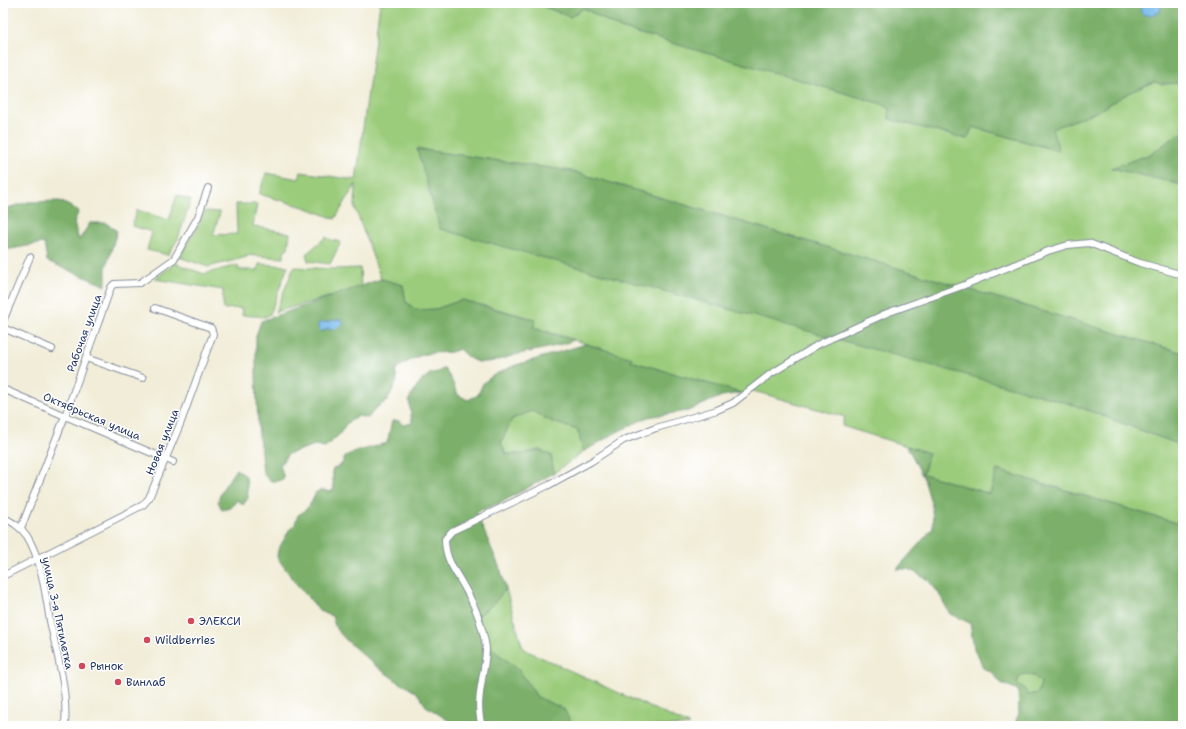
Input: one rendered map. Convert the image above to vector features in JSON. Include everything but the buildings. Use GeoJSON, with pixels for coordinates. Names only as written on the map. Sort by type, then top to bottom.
{"type":"FeatureCollection","features":[{"type":"Feature","properties":{"kind":"street","name":"Рабочая улица"},"geometry":{"type":"LineString","coordinates":[[21,528],[65,416],[111,287],[114,284],[120,283],[140,283],[174,259],[198,217],[208,188]]}},
{"type":"Feature","properties":{"kind":"street"},"geometry":{"type":"LineString","coordinates":[[482,726],[479,716],[480,693],[486,649],[481,626],[474,606],[448,560],[445,550],[445,539],[452,531],[549,485],[592,461],[624,440],[656,428],[717,410],[734,403],[769,375],[819,344],[887,313],[962,286],[1048,250],[1068,245],[1089,243],[1140,263],[1183,275]]}},
{"type":"Feature","properties":{"kind":"street"},"geometry":{"type":"LineString","coordinates":[[3,321],[30,257]]}},
{"type":"Feature","properties":{"kind":"street","name":"Новая улица"},"geometry":{"type":"LineString","coordinates":[[3,576],[143,505],[149,498],[166,459],[213,334],[211,328],[155,308]]}},
{"type":"Feature","properties":{"kind":"street"},"geometry":{"type":"LineString","coordinates":[[3,328],[52,349]]}},
{"type":"Feature","properties":{"kind":"street"},"geometry":{"type":"LineString","coordinates":[[86,358],[143,378]]}},
{"type":"Feature","properties":{"kind":"street","name":"Октябрьская улица"},"geometry":{"type":"LineString","coordinates":[[3,388],[173,462]]}},
{"type":"Feature","properties":{"kind":"street","name":"улица 3-я Пятилетка"},"geometry":{"type":"LineString","coordinates":[[3,517],[21,528],[27,536],[37,559],[64,690],[66,705],[65,726]]}},
{"type":"Feature","properties":{"kind":"green space"},"geometry":{"type":"Polygon","coordinates":[[[380,3],[535,3],[570,17],[584,8],[617,27],[883,104],[890,109],[889,119],[966,139],[973,127],[1058,151],[1051,129],[1098,111],[1130,92],[1154,82],[1162,84],[1183,83],[1183,133],[1177,135],[1151,154],[1111,168],[1183,185],[1183,353],[571,171],[417,149],[1071,404],[1183,446],[1183,525],[997,470],[990,494],[923,474],[929,453],[842,426],[845,417],[750,390],[741,393],[630,361],[631,358],[533,327],[535,319],[462,300],[436,309],[416,310],[406,302],[403,285],[381,279],[355,208],[356,184],[335,219],[307,208],[259,194],[266,173],[299,179],[301,172],[356,180],[380,3]]]}},
{"type":"Feature","properties":{"kind":"green space"},"geometry":{"type":"Polygon","coordinates":[[[535,3],[1183,3],[1183,83],[1162,84],[1154,82],[1130,92],[1098,111],[1052,129],[1059,151],[973,127],[967,139],[889,119],[890,109],[882,104],[617,27],[584,8],[570,17],[535,3]]]}},
{"type":"Feature","properties":{"kind":"green space"},"geometry":{"type":"Polygon","coordinates":[[[1183,133],[1183,185],[1111,168],[1151,154],[1177,135],[1183,133]]]}},
{"type":"Feature","properties":{"kind":"green space"},"geometry":{"type":"Polygon","coordinates":[[[417,149],[571,171],[1183,353],[1183,446],[1071,404],[440,229],[417,149]]]}},
{"type":"Feature","properties":{"kind":"green space"},"geometry":{"type":"Polygon","coordinates":[[[177,195],[191,200],[178,239],[168,255],[147,250],[152,232],[132,226],[137,210],[169,220],[177,195]]]}},
{"type":"Feature","properties":{"kind":"green space"},"geometry":{"type":"Polygon","coordinates":[[[60,201],[79,211],[74,222],[79,240],[90,223],[106,223],[117,231],[106,268],[106,286],[47,261],[44,243],[5,250],[3,253],[3,209],[28,202],[60,201]]]}},
{"type":"Feature","properties":{"kind":"green space"},"geometry":{"type":"Polygon","coordinates":[[[236,204],[257,204],[253,226],[290,233],[288,248],[284,251],[284,258],[247,255],[247,257],[208,267],[179,257],[194,233],[205,211],[220,212],[213,235],[237,234],[236,204]]]}},
{"type":"Feature","properties":{"kind":"green space"},"geometry":{"type":"Polygon","coordinates":[[[326,237],[331,240],[341,242],[330,264],[308,261],[306,254],[326,237]]]}},
{"type":"Feature","properties":{"kind":"green space"},"geometry":{"type":"Polygon","coordinates":[[[175,263],[204,274],[238,265],[239,270],[258,270],[259,264],[288,266],[270,314],[265,317],[242,315],[241,308],[223,309],[223,290],[155,279],[175,263]]]}},
{"type":"Feature","properties":{"kind":"green space"},"geometry":{"type":"Polygon","coordinates":[[[294,267],[334,269],[360,268],[361,288],[275,312],[294,267]]]}},
{"type":"Feature","properties":{"kind":"green space"},"geometry":{"type":"Polygon","coordinates":[[[381,279],[403,285],[406,302],[416,310],[436,309],[462,300],[536,320],[533,328],[574,340],[490,362],[474,361],[459,349],[451,352],[422,355],[395,370],[397,381],[387,401],[376,408],[368,418],[358,416],[346,424],[339,435],[325,447],[315,445],[288,454],[280,465],[284,478],[277,481],[269,480],[263,472],[258,426],[256,336],[261,321],[381,279]]]}},
{"type":"Feature","properties":{"kind":"green space"},"geometry":{"type":"Polygon","coordinates":[[[586,344],[632,358],[631,361],[741,393],[722,396],[688,411],[648,417],[617,432],[583,452],[578,430],[553,422],[532,411],[512,419],[501,443],[506,454],[523,454],[539,450],[551,455],[554,473],[504,501],[476,512],[501,571],[506,589],[493,604],[478,616],[484,642],[519,670],[537,697],[564,709],[572,725],[464,726],[454,724],[426,706],[417,693],[377,667],[347,641],[336,629],[332,616],[321,612],[294,581],[277,557],[278,550],[290,529],[295,524],[298,515],[309,505],[316,492],[323,490],[330,492],[334,489],[332,470],[341,465],[346,456],[387,443],[392,421],[400,421],[404,425],[412,423],[409,399],[420,382],[431,373],[438,372],[444,368],[458,395],[468,400],[478,395],[483,383],[494,375],[513,366],[586,344]]]}},
{"type":"Feature","properties":{"kind":"green space"},"geometry":{"type":"Polygon","coordinates":[[[532,411],[553,422],[578,430],[583,452],[554,473],[551,455],[539,450],[523,454],[506,454],[501,443],[512,419],[532,411]]]}},
{"type":"Feature","properties":{"kind":"green space"},"geometry":{"type":"Polygon","coordinates":[[[907,446],[929,453],[923,474],[990,494],[997,470],[1183,525],[1183,726],[1016,726],[1016,720],[1019,714],[1018,690],[1001,683],[993,673],[983,668],[974,649],[970,623],[950,614],[938,592],[928,580],[909,569],[897,569],[933,528],[932,506],[924,479],[907,446]],[[1025,674],[1020,676],[1017,683],[1024,688],[1028,695],[1038,693],[1041,683],[1034,676],[1025,674]]]}},
{"type":"Feature","properties":{"kind":"green space"},"geometry":{"type":"Polygon","coordinates":[[[236,469],[246,476],[248,498],[243,505],[237,500],[231,508],[222,510],[218,501],[222,490],[236,469]]]}},
{"type":"Feature","properties":{"kind":"green space"},"geometry":{"type":"Polygon","coordinates":[[[506,589],[523,649],[689,725],[571,726],[563,709],[537,697],[519,670],[484,642],[477,616],[493,604],[506,589]]]}},
{"type":"Feature","properties":{"kind":"green space"},"geometry":{"type":"Polygon","coordinates":[[[1025,674],[1034,675],[1041,683],[1038,693],[1028,695],[1017,683],[1020,676],[1025,674]]]}},
{"type":"Feature","properties":{"kind":"water"},"geometry":{"type":"Polygon","coordinates":[[[1148,3],[1158,3],[1161,5],[1160,12],[1151,15],[1143,15],[1140,10],[1148,3]]]}},
{"type":"Feature","properties":{"kind":"water"},"geometry":{"type":"Polygon","coordinates":[[[334,320],[343,320],[344,323],[334,330],[327,328],[325,331],[321,331],[318,328],[318,324],[334,320]]]}},
{"type":"Feature","properties":{"kind":"place","name":"ЭЛЕКСИ"},"geometry":{"type":"Point","coordinates":[191,621]}},
{"type":"Feature","properties":{"kind":"place","name":"Wildberries"},"geometry":{"type":"Point","coordinates":[147,640]}},
{"type":"Feature","properties":{"kind":"place","name":"Рынок"},"geometry":{"type":"Point","coordinates":[82,666]}},
{"type":"Feature","properties":{"kind":"place","name":"Винлаб"},"geometry":{"type":"Point","coordinates":[118,682]}}]}
